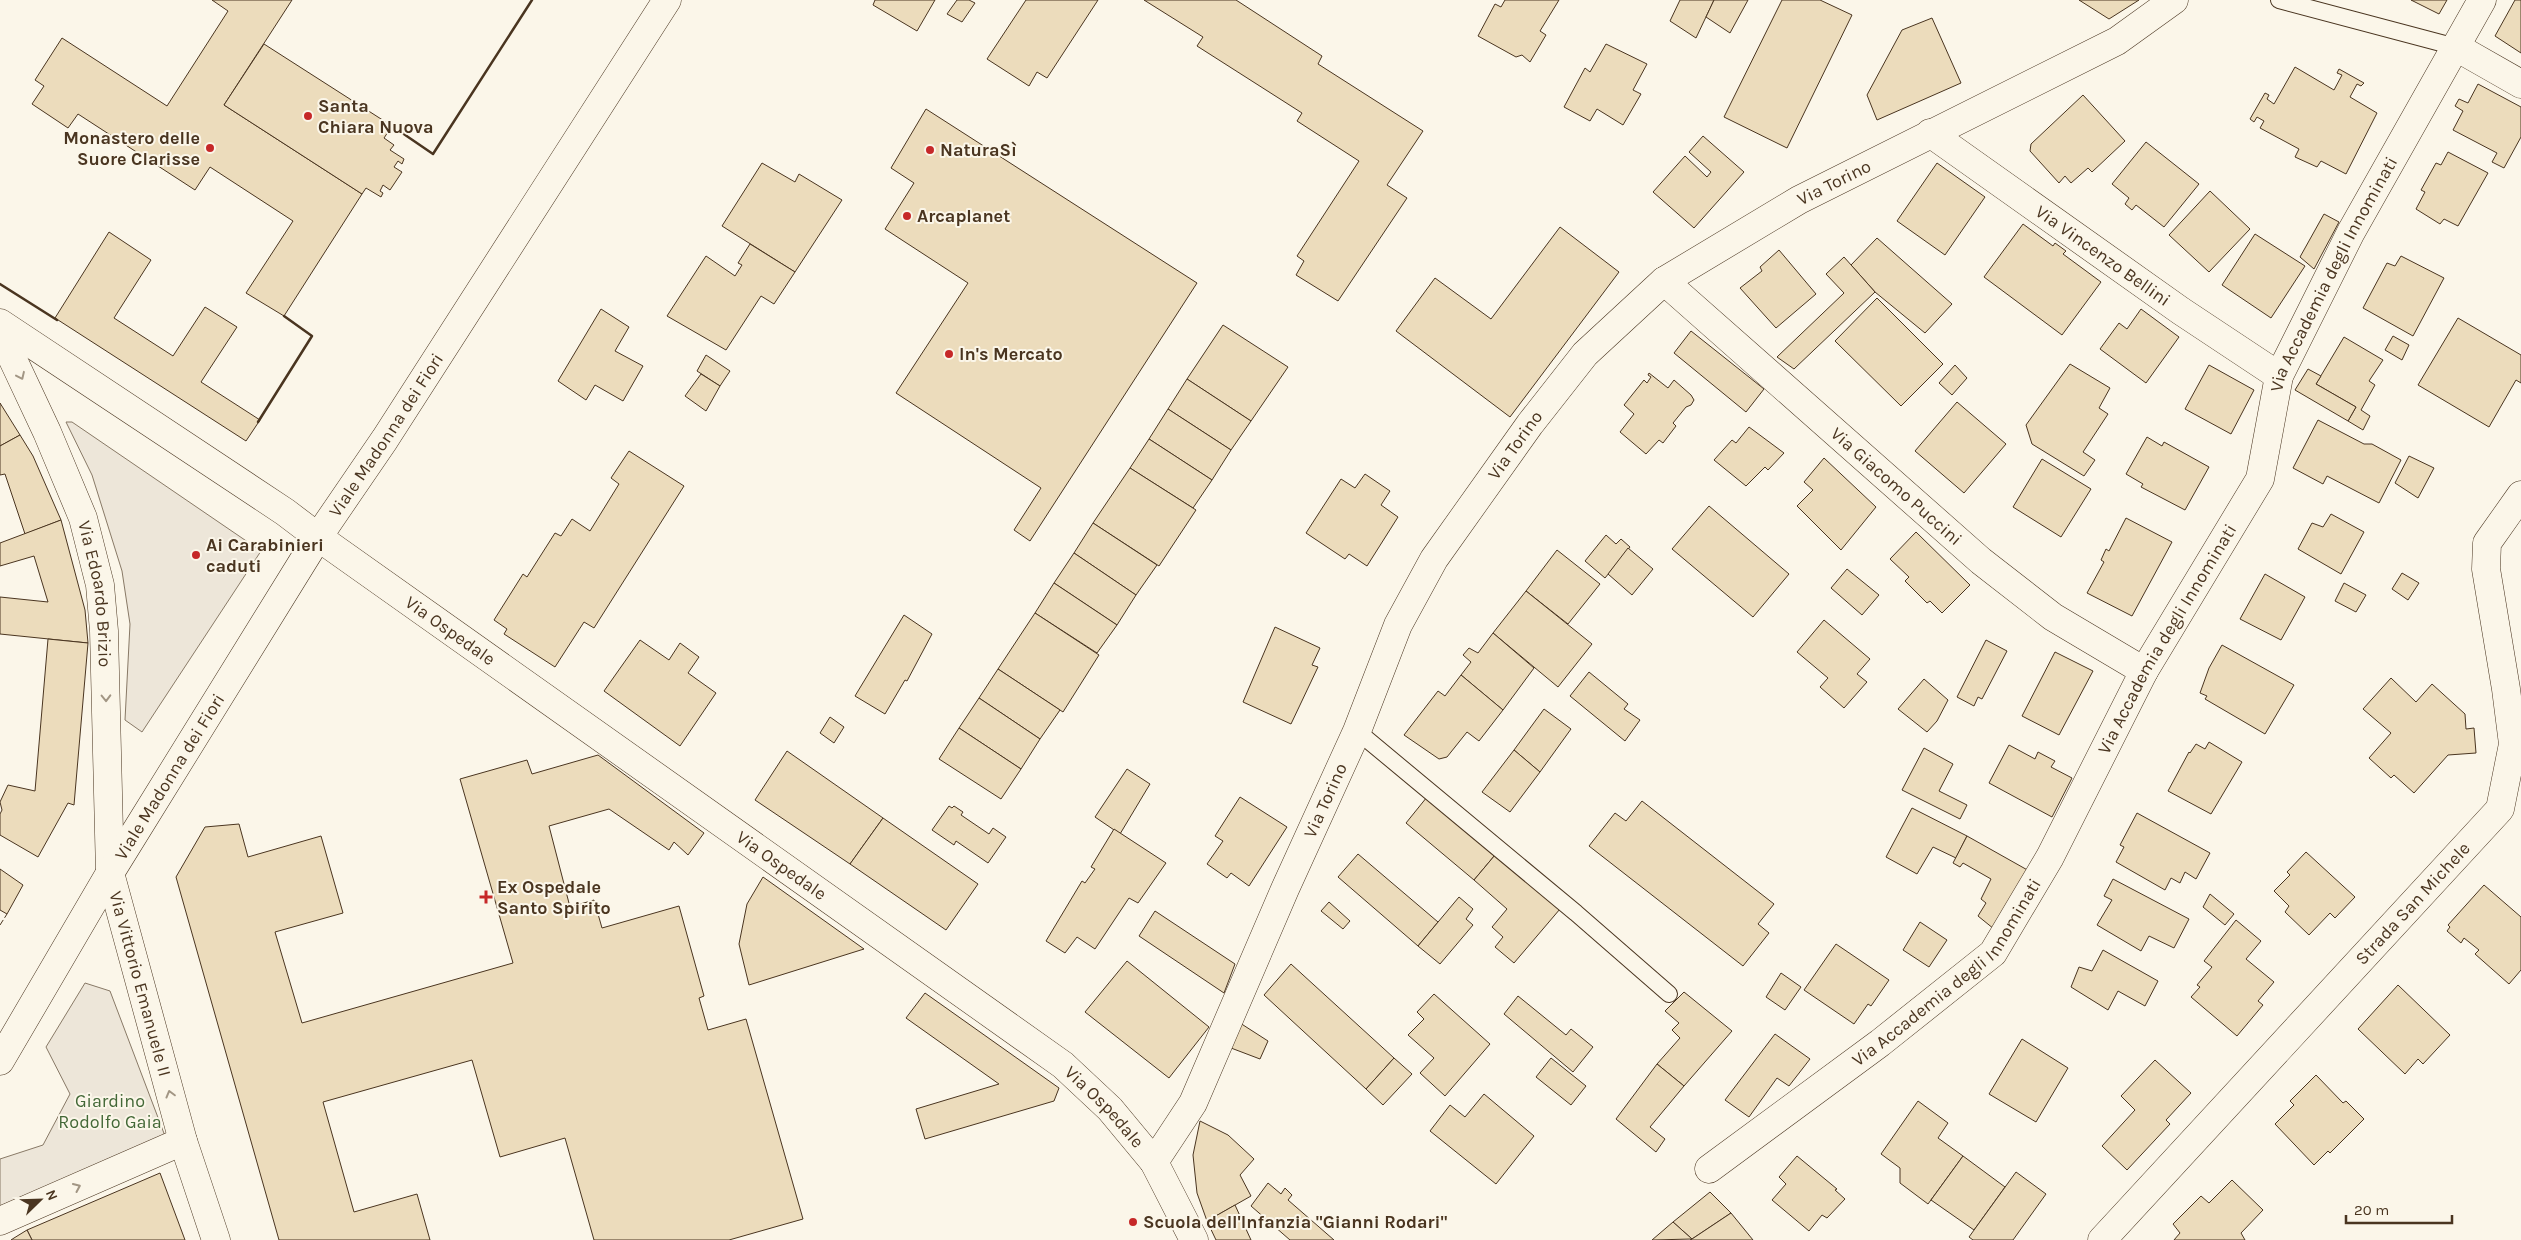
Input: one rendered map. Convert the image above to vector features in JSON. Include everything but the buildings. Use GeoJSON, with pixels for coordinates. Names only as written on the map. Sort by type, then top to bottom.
{"type":"FeatureCollection","features":[{"type":"Feature","properties":{"kind":"street","name":"Viale Madonna dei Fiori"},"geometry":{"type":"LineString","coordinates":[[110,873],[318,537],[391,431],[667,0]]}},
{"type":"Feature","properties":{"kind":"street","name":"Via Torino"},"geometry":{"type":"LineString","coordinates":[[1154,1162],[1193,1102],[1285,889],[1357,731],[1398,625],[1434,559],[1530,424],[1585,354],[1664,281],[1799,200],[2117,41],[2174,0]]}},
{"type":"Feature","properties":{"kind":"street","name":"Via Accademia degli Innominati"},"geometry":{"type":"LineString","coordinates":[[1709,1169],[1880,1043],[1992,953],[2050,857],[2144,671],[2260,479],[2279,376],[2351,232],[2482,0]]}},
{"type":"Feature","properties":{"kind":"street"},"geometry":{"type":"LineString","coordinates":[[2456,47],[2521,84]]}},
{"type":"Feature","properties":{"kind":"street","name":"Via Vincenzo Bellini"},"geometry":{"type":"LineString","coordinates":[[1930,133],[2181,311],[2279,376]]}},
{"type":"Feature","properties":{"kind":"street","name":"Via Giacomo Puccini"},"geometry":{"type":"LineString","coordinates":[[1664,281],[1981,561],[2053,617],[2144,671]]}},
{"type":"Feature","properties":{"kind":"street"},"geometry":{"type":"LineString","coordinates":[[0,323],[285,512],[318,537]]}},
{"type":"Feature","properties":{"kind":"street","name":"Via Edoardo Brizio"},"geometry":{"type":"LineString","coordinates":[[0,332],[47,432],[83,518],[100,585],[104,631],[110,873]]}},
{"type":"Feature","properties":{"kind":"street","name":"Strada San Michele"},"geometry":{"type":"LineString","coordinates":[[2102,1240],[2500,809],[2513,744],[2506,689],[2486,577],[2487,543],[2521,495]]}},
{"type":"Feature","properties":{"kind":"street","name":"Via Ospedale"},"geometry":{"type":"LineString","coordinates":[[318,537],[1063,1065],[1110,1109],[1154,1162],[1194,1240]]}},
{"type":"Feature","properties":{"kind":"street","name":"Via Vittorio Emanuele II"},"geometry":{"type":"LineString","coordinates":[[0,1061],[110,873]]}},
{"type":"Feature","properties":{"kind":"street","name":"Via Vittorio Emanuele II"},"geometry":{"type":"LineString","coordinates":[[110,873],[183,1141],[216,1240]]}},
{"type":"Feature","properties":{"kind":"street"},"geometry":{"type":"LineString","coordinates":[[0,1220],[183,1141]]}},
{"type":"Feature","properties":{"kind":"lane"},"geometry":{"type":"LineString","coordinates":[[2278,0],[2456,47]]}},
{"type":"Feature","properties":{"kind":"lane"},"geometry":{"type":"LineString","coordinates":[[1357,731],[1576,913],[1669,994]]}},
{"type":"Feature","properties":{"kind":"green space"},"geometry":{"type":"Polygon","coordinates":[[[66,422],[72,422],[261,551],[142,732],[125,720],[130,624],[122,571],[92,475],[66,422]]]}},
{"type":"Feature","properties":{"kind":"green space","name":"Giardino Rodolfo Gaia"},"geometry":{"type":"Polygon","coordinates":[[[85,983],[110,991],[165,1136],[0,1206],[0,1159],[43,1145],[70,1094],[46,1047],[85,983]]]}},
{"type":"Feature","properties":{"kind":"fence"},"geometry":{"type":"LineString","coordinates":[[0,925],[7,914]]}},
{"type":"Feature","properties":{"kind":"wall"},"geometry":{"type":"LineString","coordinates":[[392,126],[433,154],[532,0]]}},
{"type":"Feature","properties":{"kind":"wall"},"geometry":{"type":"LineString","coordinates":[[0,284],[57,320]]}},
{"type":"Feature","properties":{"kind":"wall"},"geometry":{"type":"LineString","coordinates":[[258,422],[312,336],[284,316]]}},
{"type":"Feature","properties":{"kind":"place","name":"Santa Chiara Nuova"},"geometry":{"type":"Point","coordinates":[308,116]}},
{"type":"Feature","properties":{"kind":"place","name":"Monastero delle Suore Clarisse"},"geometry":{"type":"Point","coordinates":[210,148]}},
{"type":"Feature","properties":{"kind":"place","name":"NaturaSì"},"geometry":{"type":"Point","coordinates":[930,150]}},
{"type":"Feature","properties":{"kind":"place","name":"Arcaplanet"},"geometry":{"type":"Point","coordinates":[907,216]}},
{"type":"Feature","properties":{"kind":"place","name":"In's Mercato"},"geometry":{"type":"Point","coordinates":[949,354]}},
{"type":"Feature","properties":{"kind":"place","name":"Ai Carabinieri caduti"},"geometry":{"type":"Point","coordinates":[196,555]}},
{"type":"Feature","properties":{"kind":"place","name":"Ex Ospedale Santo Spirito"},"geometry":{"type":"Point","coordinates":[486,897]}},
{"type":"Feature","properties":{"kind":"place","name":"Scuola dell'Infanzia \"Gianni Rodari\""},"geometry":{"type":"Point","coordinates":[1133,1222]}}]}
